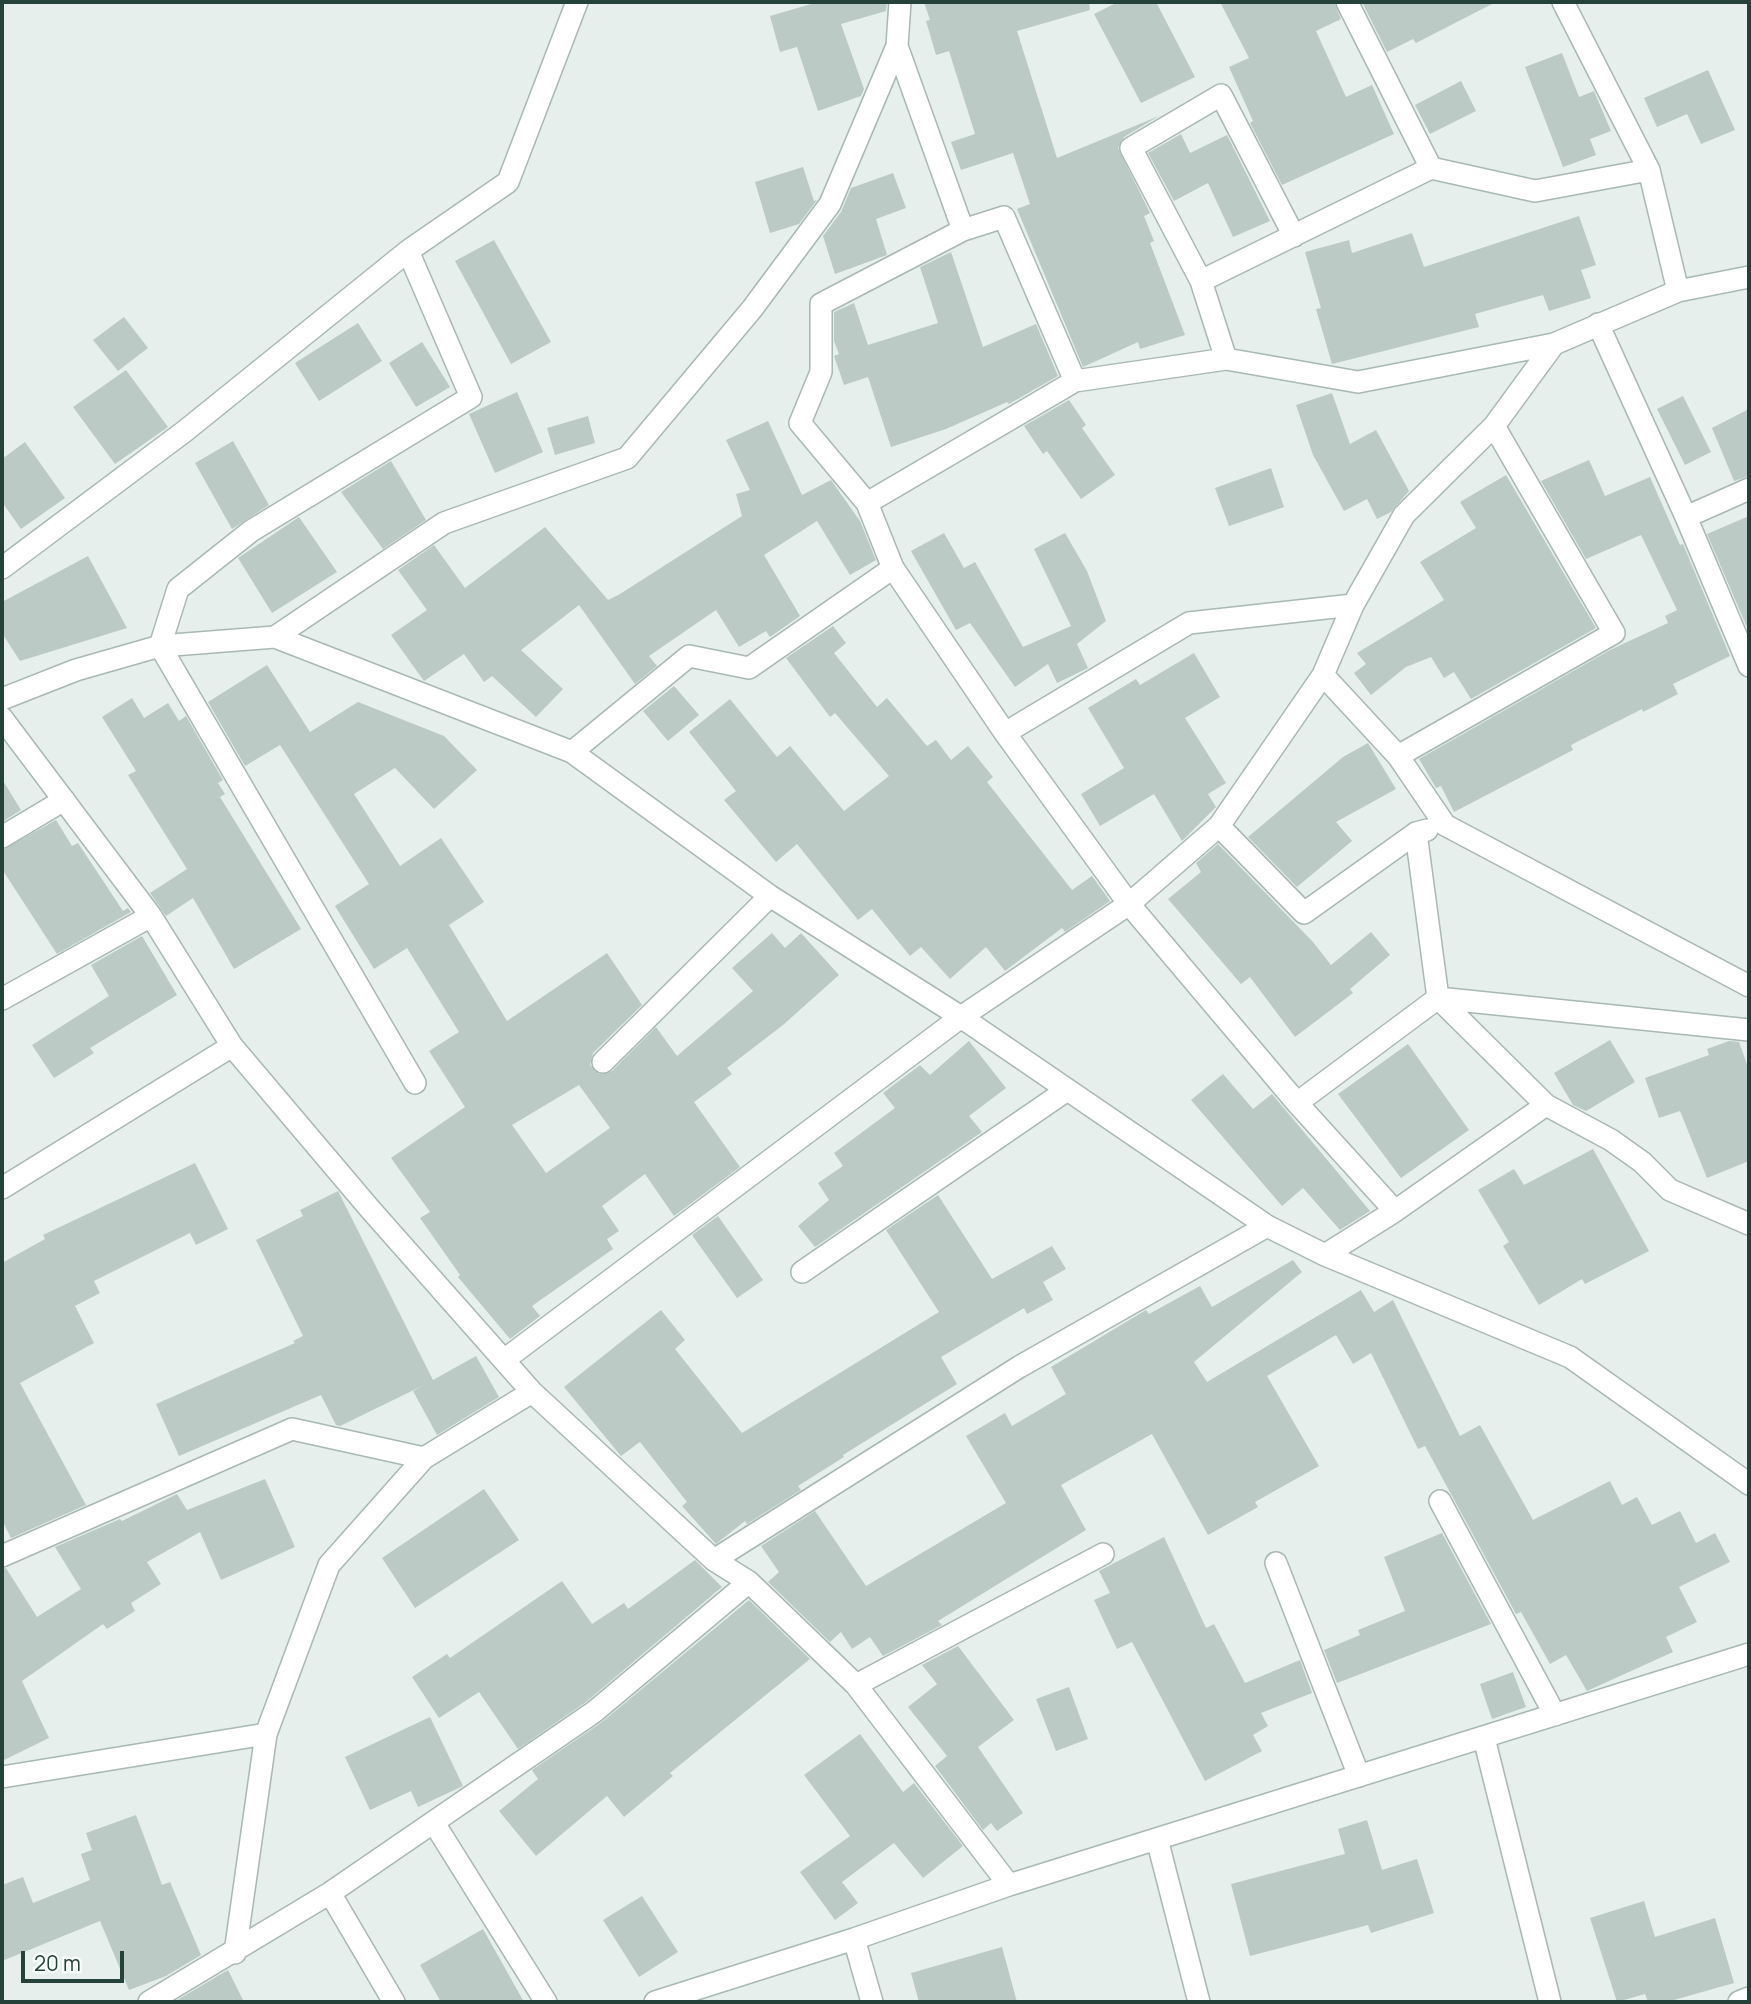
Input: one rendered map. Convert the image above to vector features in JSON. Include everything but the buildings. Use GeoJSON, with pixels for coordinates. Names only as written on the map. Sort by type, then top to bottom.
{"type":"FeatureCollection","features":[{"type":"Feature","properties":{"kind":"street"},"geometry":{"type":"LineString","coordinates":[[2,568],[185,431],[408,251],[508,182],[577,2]]}},
{"type":"Feature","properties":{"kind":"street"},"geometry":{"type":"LineString","coordinates":[[275,637],[444,523],[627,458],[752,309],[830,204],[897,46],[900,2]]}},
{"type":"Feature","properties":{"kind":"street"},"geometry":{"type":"LineString","coordinates":[[1346,2],[1431,168]]}},
{"type":"Feature","properties":{"kind":"street"},"geometry":{"type":"LineString","coordinates":[[1563,2],[1649,170],[1678,291]]}},
{"type":"Feature","properties":{"kind":"street"},"geometry":{"type":"LineString","coordinates":[[897,46],[963,230]]}},
{"type":"Feature","properties":{"kind":"street"},"geometry":{"type":"LineString","coordinates":[[1226,359],[1201,281],[1130,148],[1221,95],[1294,236]]}},
{"type":"Feature","properties":{"kind":"street"},"geometry":{"type":"LineString","coordinates":[[1201,281],[1431,168],[1535,191],[1649,170]]}},
{"type":"Feature","properties":{"kind":"street"},"geometry":{"type":"LineString","coordinates":[[1075,381],[1004,217],[963,230],[821,304],[821,372],[800,423],[867,503],[893,568],[1005,733],[1129,904],[1297,1103],[1395,1211]]}},
{"type":"Feature","properties":{"kind":"street"},"geometry":{"type":"LineString","coordinates":[[408,251],[471,397],[251,531],[178,589],[160,646],[415,1083]]}},
{"type":"Feature","properties":{"kind":"street"},"geometry":{"type":"LineString","coordinates":[[867,503],[1075,381],[1226,359],[1357,382],[1554,344],[1678,291],[1749,277]]}},
{"type":"Feature","properties":{"kind":"street"},"geometry":{"type":"LineString","coordinates":[[1598,324],[1686,517],[1749,666]]}},
{"type":"Feature","properties":{"kind":"street"},"geometry":{"type":"LineString","coordinates":[[504,1360],[961,1017],[1129,904],[1219,826],[1323,675],[1353,604],[1404,515],[1494,426],[1554,344]]}},
{"type":"Feature","properties":{"kind":"street"},"geometry":{"type":"LineString","coordinates":[[1398,756],[1614,633],[1494,426]]}},
{"type":"Feature","properties":{"kind":"street"},"geometry":{"type":"LineString","coordinates":[[1686,517],[1749,489]]}},
{"type":"Feature","properties":{"kind":"street"},"geometry":{"type":"LineString","coordinates":[[572,752],[689,656],[749,668],[893,568]]}},
{"type":"Feature","properties":{"kind":"street"},"geometry":{"type":"LineString","coordinates":[[1005,733],[1189,623],[1353,604]]}},
{"type":"Feature","properties":{"kind":"street"},"geometry":{"type":"LineString","coordinates":[[2,699],[76,670],[160,646],[275,637],[572,752],[770,896],[961,1017],[1267,1226],[1325,1255],[1570,1357],[1749,1484]]}},
{"type":"Feature","properties":{"kind":"street"},"geometry":{"type":"LineString","coordinates":[[1323,675],[1398,756],[1445,825],[1749,986]]}},
{"type":"Feature","properties":{"kind":"street"},"geometry":{"type":"LineString","coordinates":[[2,718],[151,916],[232,1046],[370,1209],[532,1392],[714,1560],[749,1582],[856,1685],[1009,1885]]}},
{"type":"Feature","properties":{"kind":"street"},"geometry":{"type":"LineString","coordinates":[[2,836],[64,800]]}},
{"type":"Feature","properties":{"kind":"street"},"geometry":{"type":"LineString","coordinates":[[1219,826],[1304,913],[1416,833],[1445,825]]}},
{"type":"Feature","properties":{"kind":"street"},"geometry":{"type":"LineString","coordinates":[[1416,833],[1438,998],[1546,1105],[1611,1140],[1642,1161],[1670,1190],[1749,1224]]}},
{"type":"Feature","properties":{"kind":"street"},"geometry":{"type":"LineString","coordinates":[[603,1062],[770,896]]}},
{"type":"Feature","properties":{"kind":"street"},"geometry":{"type":"LineString","coordinates":[[2,999],[151,916]]}},
{"type":"Feature","properties":{"kind":"street"},"geometry":{"type":"LineString","coordinates":[[1297,1103],[1438,998],[1749,1030]]}},
{"type":"Feature","properties":{"kind":"street"},"geometry":{"type":"LineString","coordinates":[[2,1188],[232,1046]]}},
{"type":"Feature","properties":{"kind":"street"},"geometry":{"type":"LineString","coordinates":[[802,1272],[1067,1090]]}},
{"type":"Feature","properties":{"kind":"street"},"geometry":{"type":"LineString","coordinates":[[1325,1255],[1395,1211],[1546,1105]]}},
{"type":"Feature","properties":{"kind":"street"},"geometry":{"type":"LineString","coordinates":[[714,1560],[1018,1367],[1267,1226]]}},
{"type":"Feature","properties":{"kind":"street"},"geometry":{"type":"LineString","coordinates":[[235,1953],[267,1734],[329,1564],[424,1458],[532,1392]]}},
{"type":"Feature","properties":{"kind":"street"},"geometry":{"type":"LineString","coordinates":[[2,1556],[292,1429],[424,1458]]}},
{"type":"Feature","properties":{"kind":"street"},"geometry":{"type":"LineString","coordinates":[[1440,1501],[1555,1715]]}},
{"type":"Feature","properties":{"kind":"street"},"geometry":{"type":"LineString","coordinates":[[856,1685],[1102,1554]]}},
{"type":"Feature","properties":{"kind":"street"},"geometry":{"type":"LineString","coordinates":[[1276,1563],[1359,1776]]}},
{"type":"Feature","properties":{"kind":"street"},"geometry":{"type":"LineString","coordinates":[[149,2002],[235,1953],[330,1893],[594,1712],[749,1582]]}},
{"type":"Feature","properties":{"kind":"street"},"geometry":{"type":"LineString","coordinates":[[655,2002],[854,1939],[1009,1885],[1749,1654]]}},
{"type":"Feature","properties":{"kind":"street"},"geometry":{"type":"LineString","coordinates":[[2,1777],[267,1734]]}},
{"type":"Feature","properties":{"kind":"street"},"geometry":{"type":"LineString","coordinates":[[1484,1738],[1550,2002]]}},
{"type":"Feature","properties":{"kind":"street"},"geometry":{"type":"LineString","coordinates":[[433,1823],[546,2002]]}},
{"type":"Feature","properties":{"kind":"street"},"geometry":{"type":"LineString","coordinates":[[1157,1839],[1199,2002]]}},
{"type":"Feature","properties":{"kind":"street"},"geometry":{"type":"LineString","coordinates":[[330,1893],[394,2002]]}},
{"type":"Feature","properties":{"kind":"street"},"geometry":{"type":"LineString","coordinates":[[854,1939],[872,2002]]}},
{"type":"Feature","properties":{"kind":"street"},"geometry":{"type":"LineString","coordinates":[[1739,2002],[1749,1998]]}}]}
